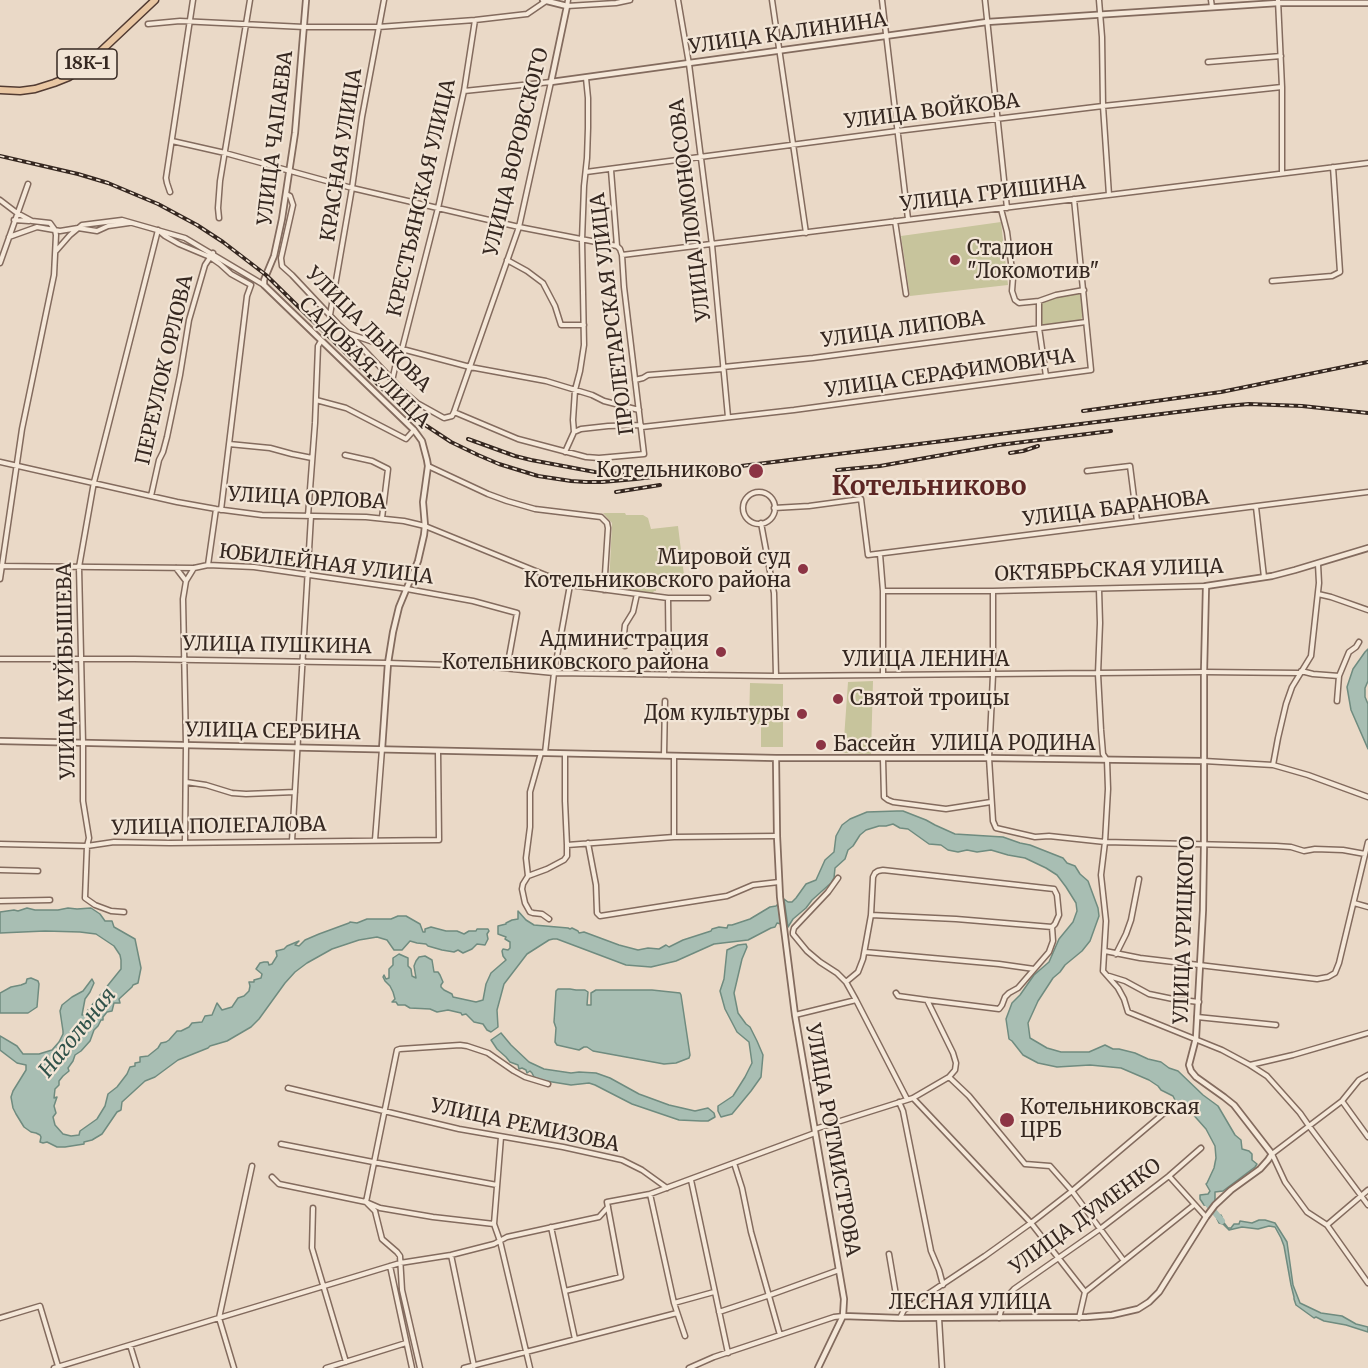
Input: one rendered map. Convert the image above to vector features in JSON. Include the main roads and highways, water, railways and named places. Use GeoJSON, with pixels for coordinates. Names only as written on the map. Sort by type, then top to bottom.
{"type":"FeatureCollection","features":[{"type":"Feature","properties":{"kind":"main road","name":"18К-1"},"geometry":{"type":"LineString","coordinates":[[0,90],[35,89],[69,77],[84,67],[155,0]]}},
{"type":"Feature","properties":{"kind":"water"},"geometry":{"type":"Polygon","coordinates":[[[1368,649],[1368,681],[1365,697],[1368,704],[1368,749],[1351,710],[1347,687],[1353,669],[1368,649]]]}},
{"type":"Feature","properties":{"kind":"water"},"geometry":{"type":"Polygon","coordinates":[[[903,811],[955,834],[1003,837],[1030,845],[1063,858],[1067,863],[1075,866],[1088,881],[1099,916],[1090,941],[1053,978],[1038,1001],[1028,1023],[1030,1038],[1047,1048],[1061,1052],[1089,1052],[1105,1045],[1161,1062],[1178,1071],[1218,1106],[1235,1135],[1241,1140],[1242,1149],[1252,1154],[1252,1160],[1257,1164],[1255,1167],[1223,1191],[1215,1192],[1213,1204],[1204,1205],[1200,1195],[1208,1194],[1210,1191],[1206,1184],[1214,1168],[1215,1146],[1206,1129],[1173,1096],[1149,1080],[1121,1068],[1090,1065],[1057,1067],[1038,1063],[1023,1055],[1009,1039],[1006,1019],[1012,1003],[1034,975],[1049,962],[1059,939],[1073,922],[1077,911],[1076,903],[1066,887],[1057,875],[1046,868],[1025,858],[991,850],[958,852],[948,850],[941,845],[929,844],[908,829],[893,824],[879,826],[866,830],[860,835],[848,850],[845,859],[835,868],[831,883],[793,919],[788,927],[784,899],[792,902],[806,884],[816,880],[825,860],[834,852],[836,836],[842,825],[867,812],[903,811]]]}},
{"type":"Feature","properties":{"kind":"water"},"geometry":{"type":"Polygon","coordinates":[[[778,904],[781,924],[777,923],[775,927],[748,940],[714,944],[676,961],[651,967],[626,965],[557,939],[549,940],[527,954],[504,984],[497,1010],[498,1027],[491,1032],[483,1024],[474,1022],[466,1014],[462,1015],[448,1010],[437,1012],[430,1009],[410,1008],[392,1002],[395,999],[393,992],[383,977],[384,975],[386,979],[389,978],[393,958],[399,954],[408,958],[412,976],[416,978],[414,966],[416,961],[419,957],[425,956],[432,960],[434,972],[440,975],[443,982],[441,987],[444,990],[453,997],[476,1002],[483,1000],[491,973],[506,960],[503,956],[503,949],[510,948],[510,942],[505,939],[506,937],[498,934],[498,926],[518,919],[518,911],[534,925],[572,928],[579,933],[584,932],[638,950],[659,949],[666,945],[669,947],[712,929],[727,928],[728,925],[750,919],[778,904]]]}},
{"type":"Feature","properties":{"kind":"water","name":"Нагольная"},"geometry":{"type":"Polygon","coordinates":[[[27,908],[58,910],[91,908],[105,921],[112,921],[114,927],[135,939],[141,968],[138,983],[119,999],[120,1003],[114,1003],[112,1011],[107,1012],[103,1017],[90,1041],[75,1055],[68,1068],[69,1071],[55,1089],[56,1113],[53,1117],[55,1125],[63,1134],[71,1136],[79,1135],[80,1131],[97,1119],[105,1106],[108,1094],[117,1087],[130,1067],[140,1062],[140,1057],[148,1056],[177,1031],[189,1027],[192,1023],[202,1022],[205,1016],[212,1015],[217,1003],[222,1010],[232,1007],[238,998],[249,991],[249,982],[261,978],[262,974],[256,969],[260,963],[272,964],[277,956],[276,951],[299,941],[295,945],[299,946],[305,940],[350,922],[391,919],[398,916],[406,916],[420,924],[423,932],[431,927],[464,934],[477,929],[488,929],[489,931],[485,945],[477,944],[463,953],[458,950],[454,952],[442,950],[410,941],[402,950],[394,950],[387,940],[377,937],[332,949],[295,972],[251,1027],[227,1041],[178,1060],[155,1077],[145,1081],[122,1102],[121,1110],[117,1112],[102,1134],[84,1144],[57,1147],[47,1142],[40,1142],[40,1135],[24,1127],[16,1114],[11,1097],[26,1070],[26,1065],[17,1063],[0,1050],[0,1036],[17,1046],[23,1054],[39,1054],[52,1050],[63,1034],[60,1011],[62,1005],[83,991],[92,979],[94,983],[85,999],[82,1015],[84,1015],[121,969],[121,960],[114,946],[96,934],[45,931],[0,933],[0,912],[27,908]]]}},
{"type":"Feature","properties":{"kind":"water"},"geometry":{"type":"Polygon","coordinates":[[[746,944],[734,993],[738,1013],[750,1027],[763,1055],[761,1077],[732,1114],[721,1117],[718,1106],[733,1096],[752,1063],[749,1042],[737,1032],[725,1009],[720,991],[724,979],[727,950],[746,944]]]}},
{"type":"Feature","properties":{"kind":"water"},"geometry":{"type":"Polygon","coordinates":[[[31,978],[39,984],[37,1007],[28,1013],[0,1013],[0,993],[26,983],[27,979],[31,978]]]}},
{"type":"Feature","properties":{"kind":"water"},"geometry":{"type":"Polygon","coordinates":[[[558,989],[585,990],[588,992],[587,1005],[591,1005],[591,993],[596,990],[652,990],[680,993],[689,1058],[676,1063],[664,1064],[593,1051],[587,1047],[579,1050],[557,1045],[554,1022],[558,989]]]}},
{"type":"Feature","properties":{"kind":"water"},"geometry":{"type":"Polygon","coordinates":[[[501,1033],[529,1062],[544,1069],[571,1073],[596,1073],[639,1094],[669,1105],[695,1111],[708,1108],[715,1117],[708,1121],[679,1120],[632,1104],[589,1083],[571,1085],[540,1080],[530,1071],[527,1073],[522,1068],[519,1069],[518,1065],[510,1062],[497,1049],[491,1040],[501,1033]]]}},
{"type":"Feature","properties":{"kind":"water"},"geometry":{"type":"Polygon","coordinates":[[[1221,1215],[1221,1219],[1228,1228],[1239,1224],[1240,1221],[1252,1223],[1265,1220],[1275,1223],[1287,1242],[1293,1285],[1300,1303],[1321,1313],[1342,1316],[1356,1324],[1368,1327],[1368,1332],[1314,1318],[1296,1305],[1284,1246],[1275,1227],[1258,1229],[1242,1227],[1229,1230],[1219,1223],[1217,1219],[1221,1215]]]}},
{"type":"Feature","properties":{"kind":"waterway"},"geometry":{"type":"LineString","coordinates":[[1208,1200],[1207,1203],[1222,1221]]}},
{"type":"Feature","properties":{"kind":"railway"},"geometry":{"type":"LineString","coordinates":[[0,156],[108,183],[158,204],[197,225],[266,275],[413,417],[451,442],[478,455],[538,476],[586,482],[636,479],[1249,404],[1302,406],[1368,413]]}},
{"type":"Feature","properties":{"kind":"railway"},"geometry":{"type":"LineString","coordinates":[[1083,411],[1221,392],[1368,362]]}},
{"type":"Feature","properties":{"kind":"railway"},"geometry":{"type":"LineString","coordinates":[[837,470],[880,466],[999,445],[1111,431]]}},
{"type":"Feature","properties":{"kind":"railway"},"geometry":{"type":"LineString","coordinates":[[468,439],[531,460],[595,472],[622,474]]}},
{"type":"Feature","properties":{"kind":"railway"},"geometry":{"type":"LineString","coordinates":[[1010,453],[1038,446]]}},
{"type":"Feature","properties":{"kind":"railway"},"geometry":{"type":"LineString","coordinates":[[616,492],[660,485]]}},
{"type":"Feature","properties":{"kind":"place","name":"Стадион \"Локомотив\""},"geometry":{"type":"Point","coordinates":[955,260]}},
{"type":"Feature","properties":{"kind":"place","name":"Котельниково"},"geometry":{"type":"Point","coordinates":[756,471]}},
{"type":"Feature","properties":{"kind":"place","name":"Мировой суд Котельниковского района"},"geometry":{"type":"Point","coordinates":[803,569]}},
{"type":"Feature","properties":{"kind":"place","name":"Администрация Котельниковского района"},"geometry":{"type":"Point","coordinates":[721,652]}},
{"type":"Feature","properties":{"kind":"place","name":"Святой троицы"},"geometry":{"type":"Point","coordinates":[838,699]}},
{"type":"Feature","properties":{"kind":"place","name":"Дом культуры"},"geometry":{"type":"Point","coordinates":[802,714]}},
{"type":"Feature","properties":{"kind":"place","name":"Бассейн"},"geometry":{"type":"Point","coordinates":[821,745]}},
{"type":"Feature","properties":{"kind":"place","name":"Котельниковская ЦРБ"},"geometry":{"type":"Point","coordinates":[1007,1120]}},
{"type":"Feature","properties":{"kind":"district","name":"Котельниково"},"geometry":{"type":"Point","coordinates":[929,488]}}]}
